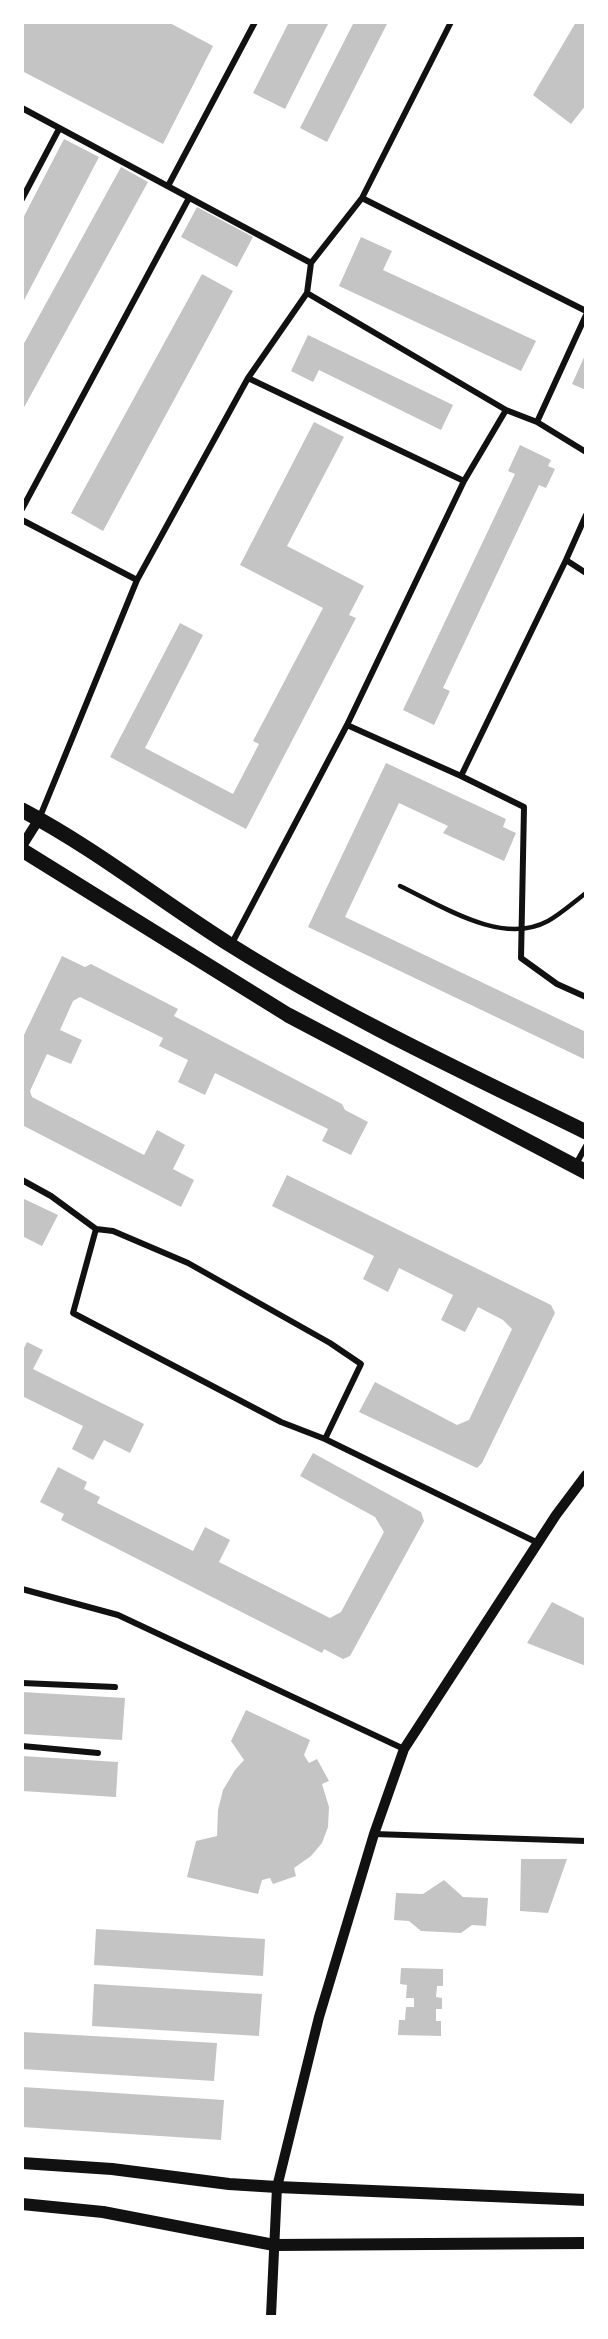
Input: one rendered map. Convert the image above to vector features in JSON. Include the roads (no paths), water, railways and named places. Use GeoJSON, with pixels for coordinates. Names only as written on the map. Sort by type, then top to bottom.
{"type":"FeatureCollection","features":[{"type":"Feature","properties":{"kind":"main road"},"geometry":{"type":"LineString","coordinates":[[22,810],[102,859],[231,946],[337,1009],[585,1132]]}},
{"type":"Feature","properties":{"kind":"main road"},"geometry":{"type":"LineString","coordinates":[[22,848],[288,1015],[580,1169]]}},
{"type":"Feature","properties":{"kind":"main road"},"geometry":{"type":"LineString","coordinates":[[22,2163],[112,2169],[229,2184],[585,2200]]}},
{"type":"Feature","properties":{"kind":"main road"},"geometry":{"type":"LineString","coordinates":[[22,2204],[103,2212],[274,2245],[585,2243]]}},
{"type":"Feature","properties":{"kind":"street"},"geometry":{"type":"LineString","coordinates":[[168,186],[255,22]]}},
{"type":"Feature","properties":{"kind":"street"},"geometry":{"type":"LineString","coordinates":[[22,848],[39,819],[137,580],[248,378],[307,293],[311,263],[362,198],[452,22]]}},
{"type":"Feature","properties":{"kind":"street"},"geometry":{"type":"LineString","coordinates":[[22,108],[311,263]]}},
{"type":"Feature","properties":{"kind":"street"},"geometry":{"type":"LineString","coordinates":[[22,199],[59,129]]}},
{"type":"Feature","properties":{"kind":"street"},"geometry":{"type":"LineString","coordinates":[[22,509],[189,198]]}},
{"type":"Feature","properties":{"kind":"street"},"geometry":{"type":"LineString","coordinates":[[362,198],[585,313],[537,422]]}},
{"type":"Feature","properties":{"kind":"street"},"geometry":{"type":"LineString","coordinates":[[307,293],[506,410],[537,422],[585,452]]}},
{"type":"Feature","properties":{"kind":"street"},"geometry":{"type":"LineString","coordinates":[[248,378],[464,481]]}},
{"type":"Feature","properties":{"kind":"street"},"geometry":{"type":"LineString","coordinates":[[231,946],[347,725],[464,481],[506,410]]}},
{"type":"Feature","properties":{"kind":"street"},"geometry":{"type":"LineString","coordinates":[[461,776],[566,560],[585,515]]}},
{"type":"Feature","properties":{"kind":"street"},"geometry":{"type":"LineString","coordinates":[[22,520],[137,580]]}},
{"type":"Feature","properties":{"kind":"street"},"geometry":{"type":"LineString","coordinates":[[566,560],[585,573]]}},
{"type":"Feature","properties":{"kind":"street"},"geometry":{"type":"LineString","coordinates":[[347,725],[524,807],[521,958],[557,984],[585,997]]}},
{"type":"Feature","properties":{"kind":"street"},"geometry":{"type":"LineString","coordinates":[[580,1169],[585,1146]]}},
{"type":"Feature","properties":{"kind":"street"},"geometry":{"type":"LineString","coordinates":[[22,1180],[51,1196],[96,1229],[113,1232],[188,1263],[330,1343],[361,1364],[324,1439]]}},
{"type":"Feature","properties":{"kind":"street"},"geometry":{"type":"LineString","coordinates":[[96,1229],[73,1312],[281,1422],[324,1439],[538,1543]]}},
{"type":"Feature","properties":{"kind":"street"},"geometry":{"type":"LineString","coordinates":[[271,2316],[277,2187],[319,2017],[374,1834],[404,1749],[585,1475]]}},
{"type":"Feature","properties":{"kind":"street"},"geometry":{"type":"LineString","coordinates":[[22,1588],[118,1615],[404,1749]]}},
{"type":"Feature","properties":{"kind":"street"},"geometry":{"type":"LineString","coordinates":[[22,1683],[115,1687]]}},
{"type":"Feature","properties":{"kind":"street"},"geometry":{"type":"LineString","coordinates":[[22,1746],[98,1753]]}},
{"type":"Feature","properties":{"kind":"street"},"geometry":{"type":"LineString","coordinates":[[374,1834],[585,1841]]}},
{"type":"Feature","properties":{"kind":"lane"},"geometry":{"type":"LineString","coordinates":[[400,886],[489,927],[522,930],[548,921],[585,893]]}}]}
